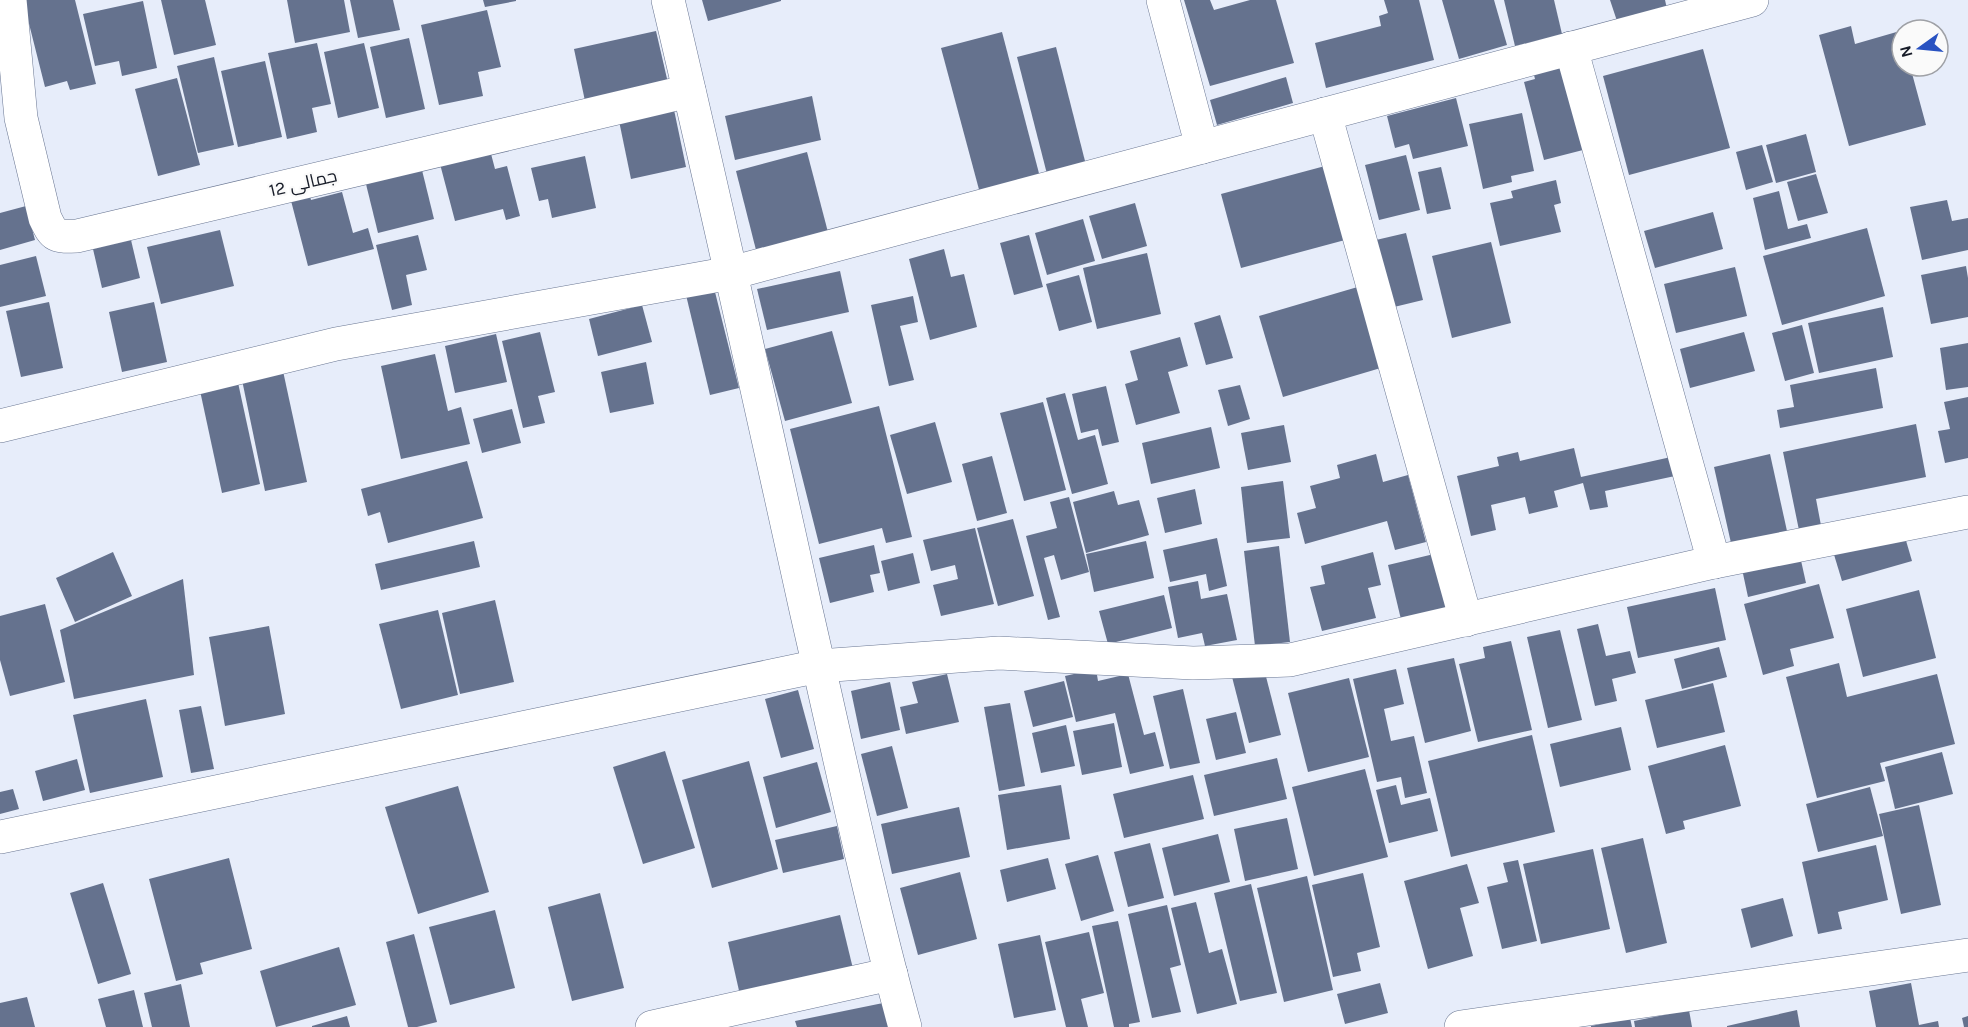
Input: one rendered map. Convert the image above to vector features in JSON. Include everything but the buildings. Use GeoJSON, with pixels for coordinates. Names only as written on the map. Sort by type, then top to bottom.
{"type":"FeatureCollection","features":[{"type":"Feature","properties":{"kind":"street","name":"جمالی 12"},"geometry":{"type":"LineString","coordinates":[[10,0],[10,118],[45,218],[52,232],[60,237],[101,231],[689,91]]}},
{"type":"Feature","properties":{"kind":"street"},"geometry":{"type":"LineString","coordinates":[[668,0],[819,666],[905,1027]]}},
{"type":"Feature","properties":{"kind":"street"},"geometry":{"type":"LineString","coordinates":[[1163,0],[1202,147]]}},
{"type":"Feature","properties":{"kind":"street"},"geometry":{"type":"LineString","coordinates":[[0,426],[336,344],[731,273],[1752,0]]}},
{"type":"Feature","properties":{"kind":"street"},"geometry":{"type":"LineString","coordinates":[[1571,48],[1714,562]]}},
{"type":"Feature","properties":{"kind":"street"},"geometry":{"type":"LineString","coordinates":[[1325,114],[1466,620]]}},
{"type":"Feature","properties":{"kind":"street"},"geometry":{"type":"LineString","coordinates":[[0,837],[819,666],[999,653],[1193,663],[1290,660],[1714,562],[1968,512]]}},
{"type":"Feature","properties":{"kind":"street"},"geometry":{"type":"LineString","coordinates":[[1461,1027],[1968,955]]}},
{"type":"Feature","properties":{"kind":"street"},"geometry":{"type":"LineString","coordinates":[[652,1027],[891,974]]}}]}
